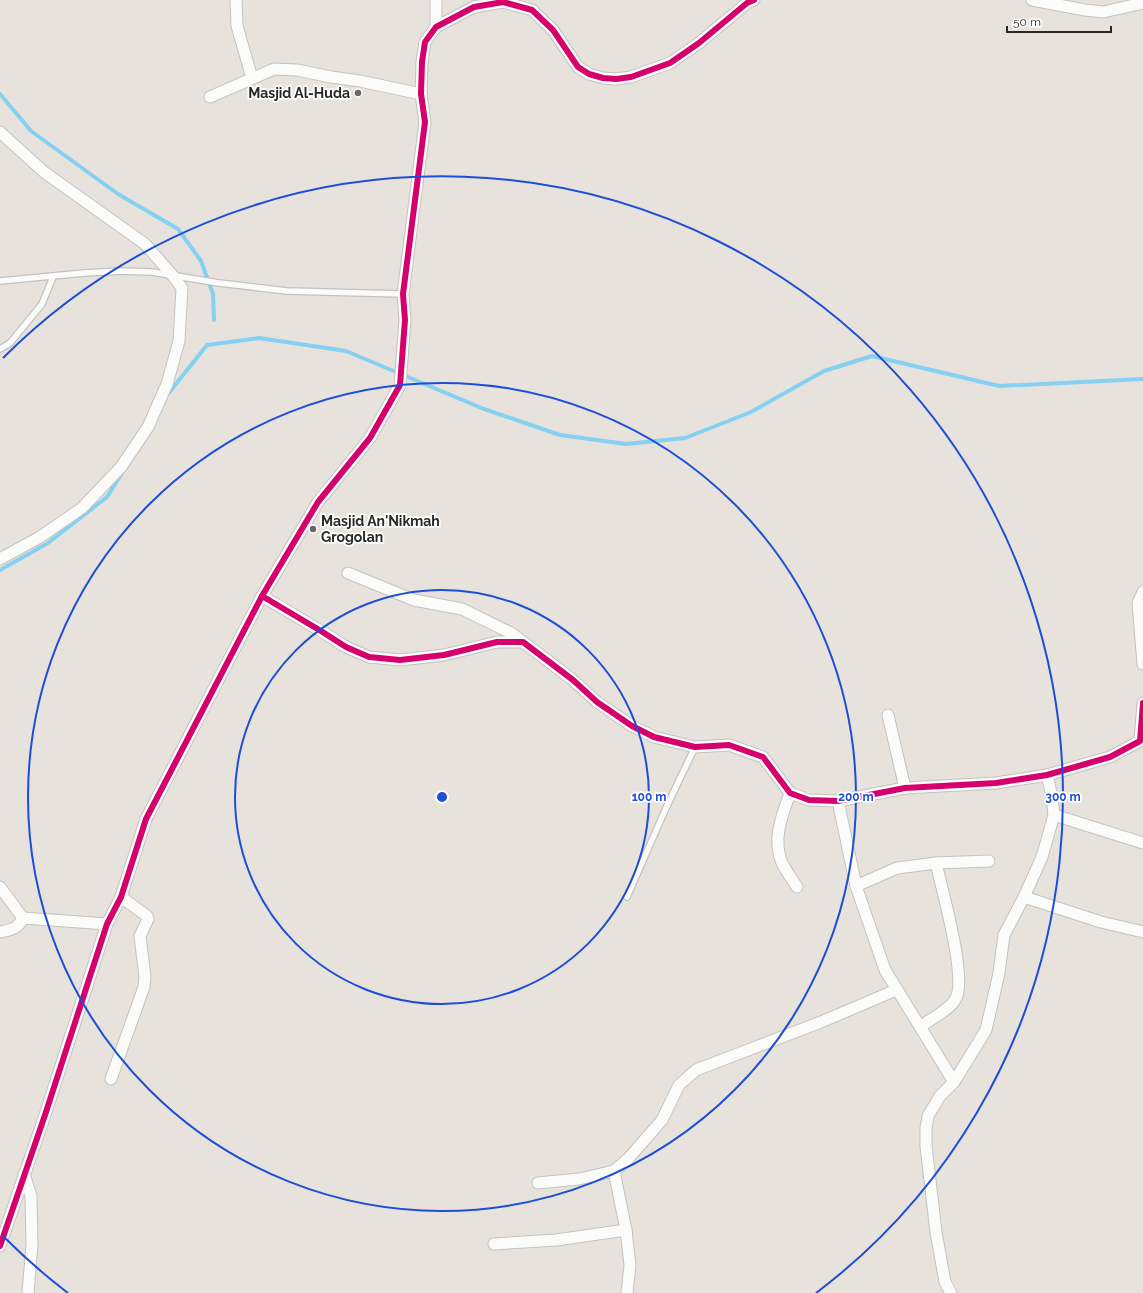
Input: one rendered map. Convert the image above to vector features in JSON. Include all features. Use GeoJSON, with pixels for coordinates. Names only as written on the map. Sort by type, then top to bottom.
{"type":"FeatureCollection","features":[{"type":"Feature","properties":{"kind":"street"},"geometry":{"type":"LineString","coordinates":[[236,0],[237,26],[252,78]]}},
{"type":"Feature","properties":{"kind":"street"},"geometry":{"type":"LineString","coordinates":[[436,0],[436,26]]}},
{"type":"Feature","properties":{"kind":"street"},"geometry":{"type":"LineString","coordinates":[[0,1246],[107,924],[121,897],[146,819],[262,596],[318,502],[370,438],[400,385],[405,320],[404,294],[425,122],[421,94],[422,62],[425,42],[436,26],[474,7],[503,2],[532,10],[553,30],[578,68],[589,74],[603,78],[616,79],[631,77],[670,63],[699,44],[747,3],[754,0]]}},
{"type":"Feature","properties":{"kind":"street"},"geometry":{"type":"LineString","coordinates":[[1032,0],[1103,12],[1143,3]]}},
{"type":"Feature","properties":{"kind":"street"},"geometry":{"type":"LineString","coordinates":[[210,97],[274,69],[297,70],[331,77],[360,80],[421,94]]}},
{"type":"Feature","properties":{"kind":"street"},"geometry":{"type":"LineString","coordinates":[[0,132],[44,172],[145,244],[182,288],[179,341],[167,384],[148,427],[122,467],[82,508],[40,537],[0,559]]}},
{"type":"Feature","properties":{"kind":"street"},"geometry":{"type":"LineString","coordinates":[[348,573],[414,600],[462,609],[511,633],[573,680],[597,702],[632,726],[654,737],[695,747],[729,745],[763,757],[790,793],[809,800],[838,801],[905,788],[996,783],[1047,775],[1110,757],[1141,740],[1143,702]]}},
{"type":"Feature","properties":{"kind":"street"},"geometry":{"type":"LineString","coordinates":[[1143,592],[1138,603],[1143,664]]}},
{"type":"Feature","properties":{"kind":"street"},"geometry":{"type":"LineString","coordinates":[[262,596],[346,647],[369,657],[400,660],[444,655],[496,642],[523,642]]}},
{"type":"Feature","properties":{"kind":"street"},"geometry":{"type":"LineString","coordinates":[[888,715],[905,788]]}},
{"type":"Feature","properties":{"kind":"street"},"geometry":{"type":"LineString","coordinates":[[951,1293],[945,1282],[936,1232],[926,1146],[928,1116],[940,1096],[954,1082],[986,1030],[999,973],[1004,935],[1024,897],[1042,857],[1054,815],[1047,775]]}},
{"type":"Feature","properties":{"kind":"street"},"geometry":{"type":"LineString","coordinates":[[790,793],[781,820],[777,840],[783,863],[797,887]]}},
{"type":"Feature","properties":{"kind":"street"},"geometry":{"type":"LineString","coordinates":[[838,801],[856,886],[885,970],[896,990],[921,1026],[954,1082]]}},
{"type":"Feature","properties":{"kind":"street"},"geometry":{"type":"LineString","coordinates":[[1054,815],[1143,843]]}},
{"type":"Feature","properties":{"kind":"street"},"geometry":{"type":"LineString","coordinates":[[856,886],[897,868],[936,863],[989,861]]}},
{"type":"Feature","properties":{"kind":"street"},"geometry":{"type":"LineString","coordinates":[[921,1026],[953,1004],[959,992],[960,970],[936,863]]}},
{"type":"Feature","properties":{"kind":"street"},"geometry":{"type":"LineString","coordinates":[[0,887],[23,918],[107,924]]}},
{"type":"Feature","properties":{"kind":"street"},"geometry":{"type":"LineString","coordinates":[[111,1079],[145,982],[140,936],[148,919],[147,916],[121,897]]}},
{"type":"Feature","properties":{"kind":"street"},"geometry":{"type":"LineString","coordinates":[[1024,897],[1101,922],[1143,932]]}},
{"type":"Feature","properties":{"kind":"street"},"geometry":{"type":"LineString","coordinates":[[0,932],[15,929],[23,918]]}},
{"type":"Feature","properties":{"kind":"street"},"geometry":{"type":"LineString","coordinates":[[538,1183],[579,1179],[614,1171],[628,1159],[662,1120],[679,1085],[696,1070],[821,1022],[896,990]]}},
{"type":"Feature","properties":{"kind":"street"},"geometry":{"type":"LineString","coordinates":[[614,1171],[626,1230],[630,1265],[628,1293]]}},
{"type":"Feature","properties":{"kind":"street"},"geometry":{"type":"LineString","coordinates":[[24,1174],[31,1196],[32,1245],[28,1293]]}},
{"type":"Feature","properties":{"kind":"street"},"geometry":{"type":"LineString","coordinates":[[494,1244],[556,1240],[626,1230]]}},
{"type":"Feature","properties":{"kind":"lane"},"geometry":{"type":"LineString","coordinates":[[0,281],[122,271],[152,272],[219,283],[287,291],[404,294]]}},
{"type":"Feature","properties":{"kind":"lane"},"geometry":{"type":"LineString","coordinates":[[0,349],[10,343],[42,304],[53,276]]}},
{"type":"Feature","properties":{"kind":"lane"},"geometry":{"type":"LineString","coordinates":[[627,896],[695,747]]}},
{"type":"Feature","properties":{"kind":"waterway"},"geometry":{"type":"LineString","coordinates":[[0,94],[31,131],[118,194],[178,229],[201,261],[213,294],[214,320]]}},
{"type":"Feature","properties":{"kind":"waterway"},"geometry":{"type":"LineString","coordinates":[[168,394],[207,345],[259,338],[346,351],[484,409],[560,435],[626,444],[685,438],[751,412],[824,371],[872,356],[999,386],[1143,379]]}},
{"type":"Feature","properties":{"kind":"waterway"},"geometry":{"type":"LineString","coordinates":[[0,570],[48,543],[107,497],[122,473]]}},
{"type":"Feature","properties":{"kind":"cycle path"},"geometry":{"type":"LineString","coordinates":[[0,1246],[45,1115],[107,924],[121,897],[146,819],[262,596],[318,502],[370,438],[400,385],[405,320],[403,294],[425,122],[421,94],[422,62],[425,42],[436,27],[474,7],[503,2],[532,10],[553,30],[578,67],[589,74],[603,78],[616,79],[631,77],[670,63],[699,43],[747,3],[754,0]]}},
{"type":"Feature","properties":{"kind":"cycle path"},"geometry":{"type":"LineString","coordinates":[[262,596],[346,647],[369,657],[400,660],[444,655],[497,642],[523,642],[573,680],[597,702],[632,726],[654,737],[695,747],[729,745],[763,757],[790,793],[809,800],[838,801],[905,788],[996,783],[1047,775],[1110,757],[1140,741],[1143,703]]}},
{"type":"Feature","properties":{"kind":"place","name":"Masjid Al-Huda"},"geometry":{"type":"Point","coordinates":[358,93]}},
{"type":"Feature","properties":{"kind":"place","name":"Masjid An'Nikmah Grogolan"},"geometry":{"type":"Point","coordinates":[313,529]}}]}
